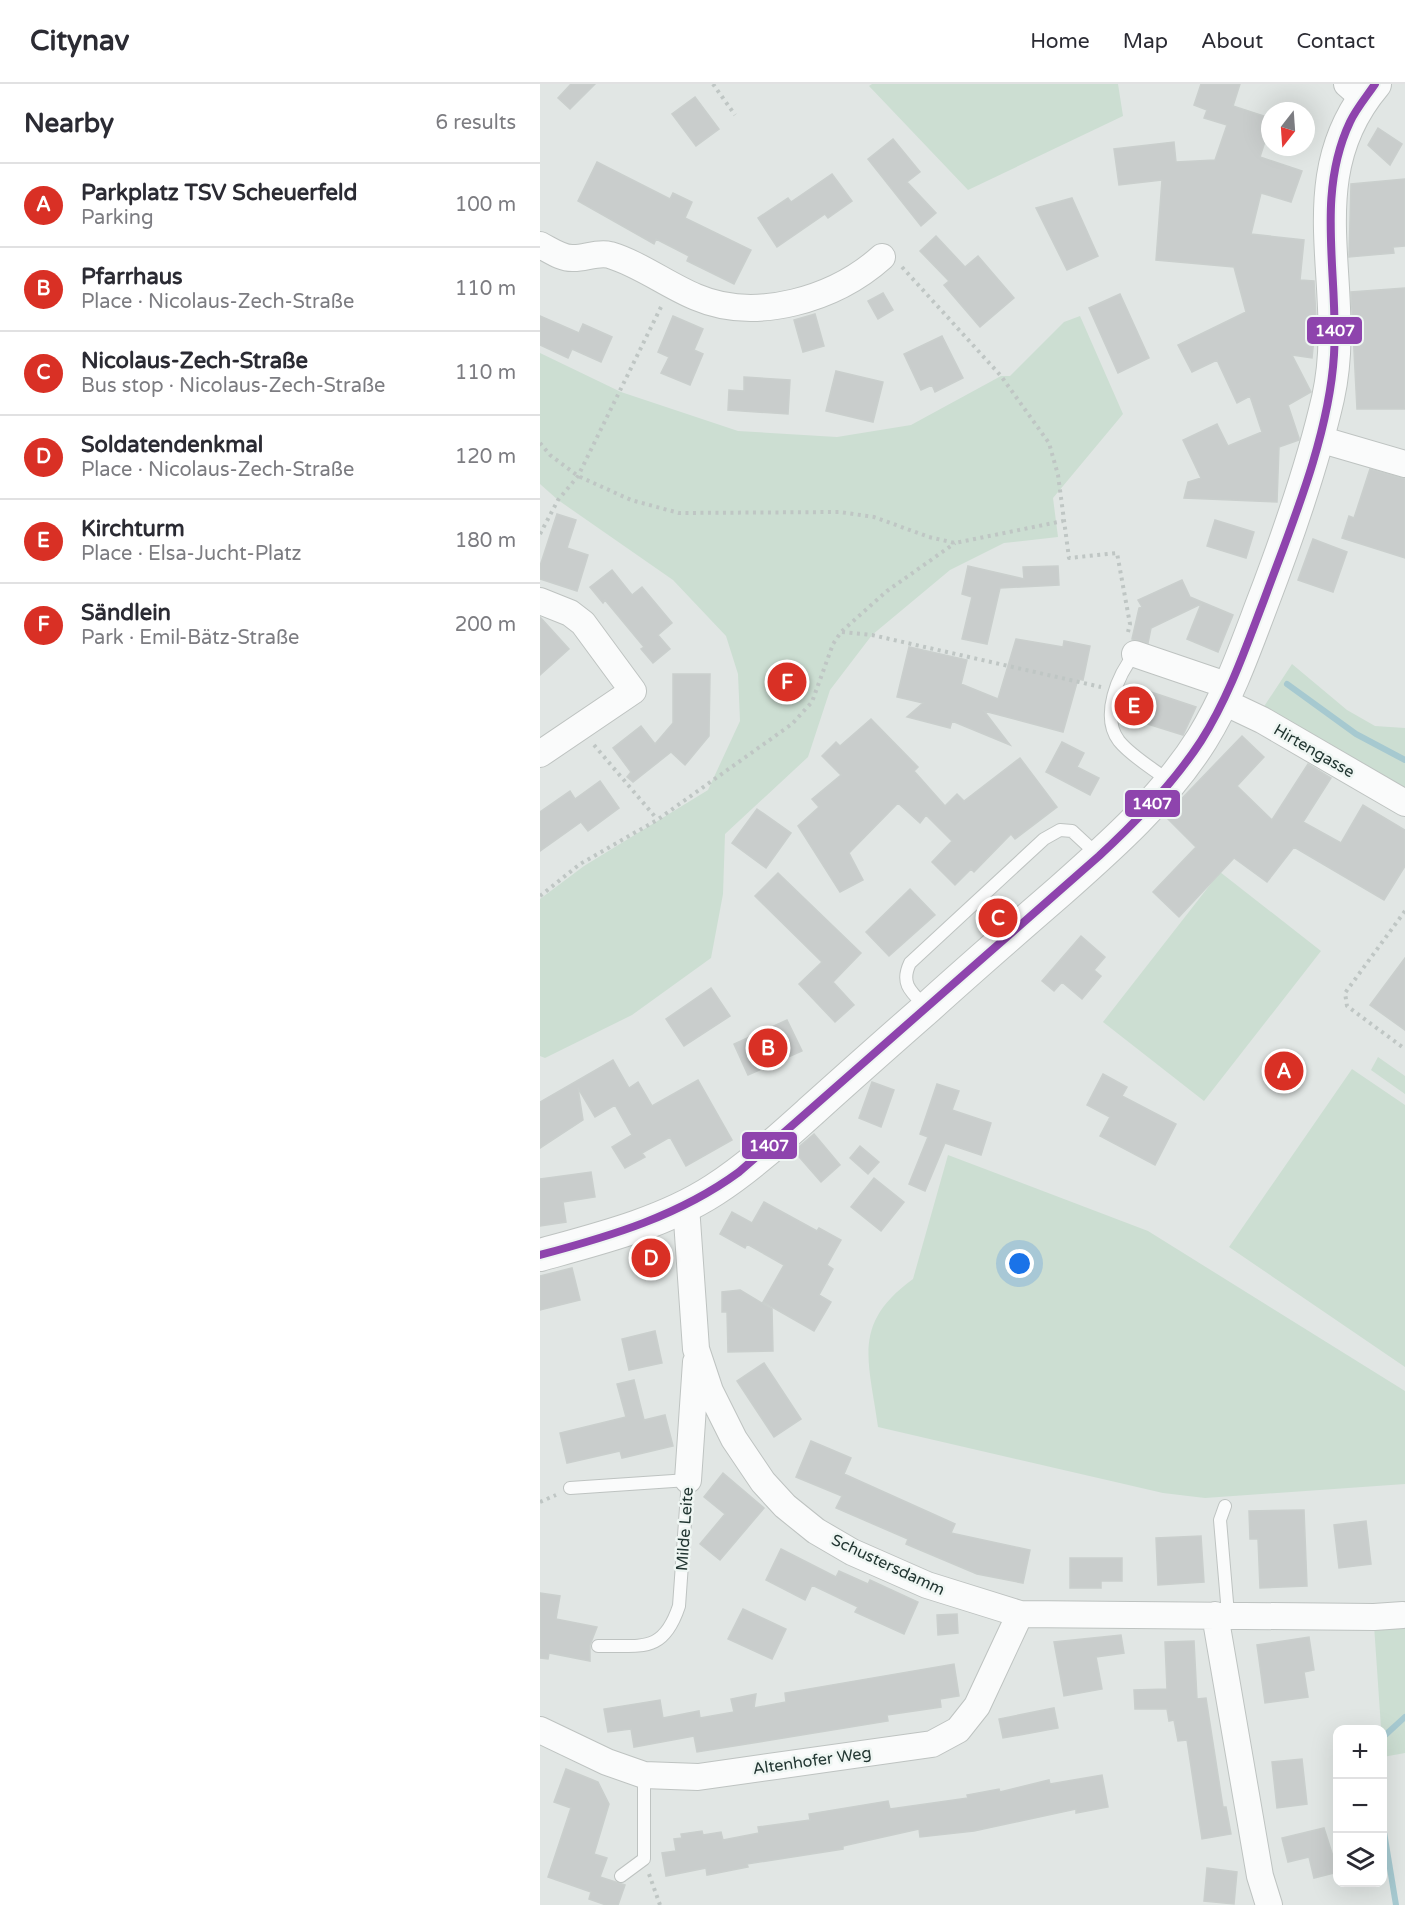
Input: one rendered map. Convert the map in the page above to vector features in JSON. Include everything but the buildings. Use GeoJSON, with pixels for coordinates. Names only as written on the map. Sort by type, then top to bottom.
{"type":"FeatureCollection","features":[{"type":"Feature","properties":{"kind":"street"},"geometry":{"type":"LineString","coordinates":[[540,1255],[686,1206],[716,1189],[780,1138],[1099,856],[1171,783],[1203,738],[1225,694],[1273,575],[1319,439],[1330,388],[1334,321],[1330,231],[1333,168],[1362,89]]}},
{"type":"Feature","properties":{"kind":"street"},"geometry":{"type":"LineString","coordinates":[[540,245],[573,259],[609,255],[697,298],[731,308],[764,309],[794,302],[860,276],[882,257]]}},
{"type":"Feature","properties":{"kind":"street"},"geometry":{"type":"LineString","coordinates":[[1319,439],[1405,464]]}},
{"type":"Feature","properties":{"kind":"street"},"geometry":{"type":"LineString","coordinates":[[540,601],[570,613],[583,623],[633,691],[540,754]]}},
{"type":"Feature","properties":{"kind":"street","name":"Hirtengasse"},"geometry":{"type":"LineString","coordinates":[[1130,648],[1225,694],[1262,720],[1405,803]]}},
{"type":"Feature","properties":{"kind":"street","name":"Schustersdamm"},"geometry":{"type":"LineString","coordinates":[[686,1206],[696,1349],[710,1391],[734,1439],[763,1482],[785,1506],[816,1531],[852,1552],[927,1585],[1020,1614],[1374,1617],[1404,1615]]}},
{"type":"Feature","properties":{"kind":"street","name":"Milde Leite"},"geometry":{"type":"LineString","coordinates":[[688,1480],[696,1349]]}},
{"type":"Feature","properties":{"kind":"street","name":"Altenhofer Weg"},"geometry":{"type":"LineString","coordinates":[[540,1730],[607,1762],[644,1775],[698,1777],[911,1748],[945,1738],[958,1730],[977,1706],[1020,1614]]}},
{"type":"Feature","properties":{"kind":"street"},"geometry":{"type":"LineString","coordinates":[[1222,1614],[1260,1876],[1269,1905]]}},
{"type":"Feature","properties":{"kind":"lane"},"geometry":{"type":"LineString","coordinates":[[1130,648],[1114,690],[1112,718],[1118,740],[1171,783]]}},
{"type":"Feature","properties":{"kind":"lane"},"geometry":{"type":"LineString","coordinates":[[926,1008],[906,986],[904,974],[909,963],[1044,839],[1060,830],[1072,831],[1099,856]]}},
{"type":"Feature","properties":{"kind":"lane"},"geometry":{"type":"LineString","coordinates":[[570,1488],[688,1480]]}},
{"type":"Feature","properties":{"kind":"lane","name":"Milde Leite"},"geometry":{"type":"LineString","coordinates":[[598,1646],[645,1645],[660,1640],[674,1622],[680,1606],[688,1480]]}},
{"type":"Feature","properties":{"kind":"lane"},"geometry":{"type":"LineString","coordinates":[[1222,1614],[1220,1520],[1225,1506]]}},
{"type":"Feature","properties":{"kind":"lane"},"geometry":{"type":"LineString","coordinates":[[621,1876],[644,1859],[644,1775]]}},
{"type":"Feature","properties":{"kind":"path"},"geometry":{"type":"LineString","coordinates":[[714,84],[735,115]]}},
{"type":"Feature","properties":{"kind":"path"},"geometry":{"type":"LineString","coordinates":[[882,257],[906,269],[1001,376],[1049,443],[1059,475],[1069,558],[1116,553],[1130,624],[1130,648]]}},
{"type":"Feature","properties":{"kind":"path"},"geometry":{"type":"LineString","coordinates":[[540,534],[558,500],[578,476],[651,332],[671,285]]}},
{"type":"Feature","properties":{"kind":"path"},"geometry":{"type":"LineString","coordinates":[[540,443],[550,455],[578,476],[631,500],[679,513],[840,512],[873,517],[929,537],[955,543]]}},
{"type":"Feature","properties":{"kind":"path"},"geometry":{"type":"LineString","coordinates":[[540,896],[580,864],[657,820],[792,724],[812,702],[833,644],[841,632],[887,591],[955,543],[1063,521]]}},
{"type":"Feature","properties":{"kind":"path"},"geometry":{"type":"LineString","coordinates":[[841,632],[872,635],[1114,690]]}},
{"type":"Feature","properties":{"kind":"path"},"geometry":{"type":"LineString","coordinates":[[580,729],[657,820]]}},
{"type":"Feature","properties":{"kind":"path"},"geometry":{"type":"LineString","coordinates":[[1405,911],[1345,993],[1344,998],[1347,1006],[1405,1049]]}},
{"type":"Feature","properties":{"kind":"path"},"geometry":{"type":"LineString","coordinates":[[644,1859],[660,1905]]}},
{"type":"Feature","properties":{"kind":"green space"},"geometry":{"type":"Polygon","coordinates":[[[872,84],[1118,84],[1123,116],[968,190],[869,86],[872,84]]]}},
{"type":"Feature","properties":{"kind":"green space"},"geometry":{"type":"Polygon","coordinates":[[[1080,316],[1123,414],[1053,498],[1058,537],[1004,543],[950,570],[872,635],[830,690],[808,757],[725,834],[723,894],[711,958],[632,1015],[545,1058],[540,1056],[540,899],[584,866],[708,790],[740,721],[738,674],[726,636],[673,580],[558,500],[540,484],[540,353],[621,392],[738,431],[837,437],[911,425],[1001,376],[1010,376],[1064,322],[1080,316]]]}},
{"type":"Feature","properties":{"kind":"green space"},"geometry":{"type":"Polygon","coordinates":[[[1292,664],[1347,710],[1375,726],[1405,728],[1405,790],[1263,708],[1292,664]]]}},
{"type":"Feature","properties":{"kind":"green space"},"geometry":{"type":"Polygon","coordinates":[[[1220,872],[1321,951],[1204,1101],[1103,1022],[1220,872]]]}},
{"type":"Feature","properties":{"kind":"green space"},"geometry":{"type":"Polygon","coordinates":[[[1378,1057],[1405,1076],[1405,1094],[1371,1070],[1378,1057]]]}},
{"type":"Feature","properties":{"kind":"green space"},"geometry":{"type":"Polygon","coordinates":[[[1352,1069],[1405,1105],[1405,1367],[1229,1247],[1352,1069]]]}},
{"type":"Feature","properties":{"kind":"green space"},"geometry":{"type":"Polygon","coordinates":[[[948,1155],[1148,1231],[1405,1391],[1405,1484],[1205,1498],[1163,1493],[878,1427],[869,1363],[872,1328],[880,1312],[893,1296],[913,1279],[948,1155]]]}},
{"type":"Feature","properties":{"kind":"green space"},"geometry":{"type":"Polygon","coordinates":[[[1405,1623],[1405,1753],[1387,1756],[1387,1725],[1381,1725],[1374,1625],[1405,1623]]]}},
{"type":"Feature","properties":{"kind":"waterway"},"geometry":{"type":"LineString","coordinates":[[1287,684],[1356,734],[1405,760]]}},
{"type":"Feature","properties":{"kind":"waterway"},"geometry":{"type":"LineString","coordinates":[[1387,1733],[1405,1717]]}},
{"type":"Feature","properties":{"kind":"waterway"},"geometry":{"type":"LineString","coordinates":[[1384,1833],[1396,1905]]}},
{"type":"Feature","properties":{"kind":"transit line","name":"1407"},"geometry":{"type":"LineString","coordinates":[[540,1255],[618,1232],[668,1213],[693,1201],[739,1172],[1099,856],[1154,802],[1190,757],[1211,724],[1236,672],[1297,510],[1317,448],[1331,386],[1334,355],[1331,237],[1333,179],[1339,150],[1350,122],[1375,84]]}},
{"type":"Feature","properties":{"kind":"place","name":"Sändlein"},"geometry":{"type":"Point","coordinates":[787,682]}},
{"type":"Feature","properties":{"kind":"place","name":"Kirchturm"},"geometry":{"type":"Point","coordinates":[1134,706]}},
{"type":"Feature","properties":{"kind":"place","name":"Nicolaus-Zech-Straße"},"geometry":{"type":"Point","coordinates":[998,918]}},
{"type":"Feature","properties":{"kind":"place","name":"Pfarrhaus"},"geometry":{"type":"Point","coordinates":[768,1048]}},
{"type":"Feature","properties":{"kind":"place","name":"Parkplatz TSV Scheuerfeld"},"geometry":{"type":"Point","coordinates":[1284,1071]}},
{"type":"Feature","properties":{"kind":"place","name":"Soldatendenkmal"},"geometry":{"type":"Point","coordinates":[651,1258]}}]}
